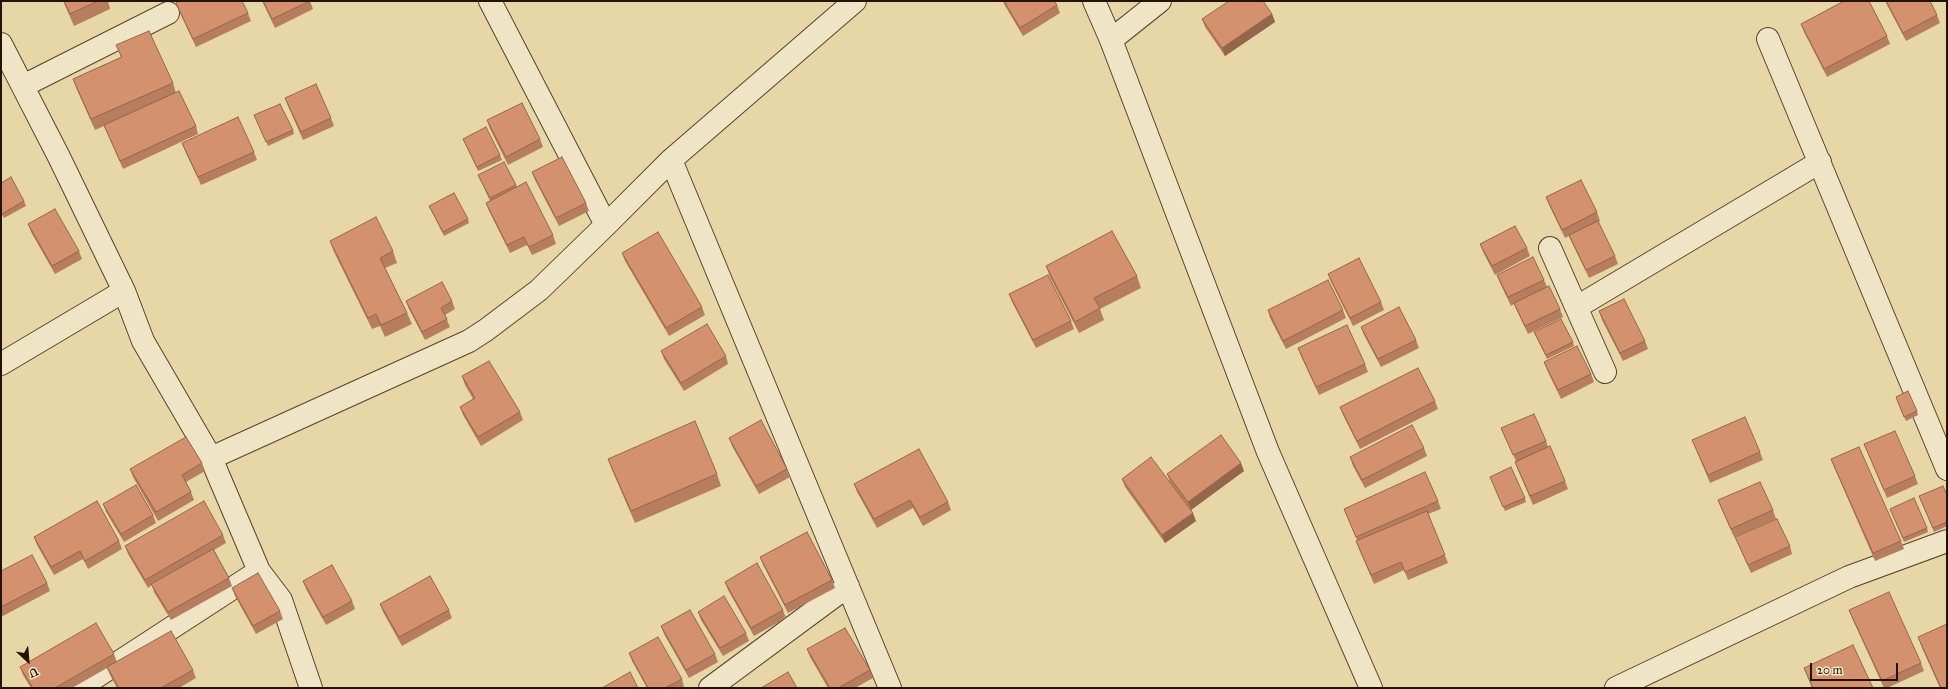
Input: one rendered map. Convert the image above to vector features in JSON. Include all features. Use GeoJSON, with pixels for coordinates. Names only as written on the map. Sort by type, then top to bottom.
{"type":"FeatureCollection","features":[{"type":"Feature","properties":{"kind":"street"},"geometry":{"type":"LineString","coordinates":[[490,1],[606,225]]}},
{"type":"Feature","properties":{"kind":"street"},"geometry":{"type":"LineString","coordinates":[[211,458],[469,341],[539,290],[671,160],[855,1]]}},
{"type":"Feature","properties":{"kind":"street"},"geometry":{"type":"LineString","coordinates":[[1094,1],[1111,40],[1268,452],[1372,688]]}},
{"type":"Feature","properties":{"kind":"street"},"geometry":{"type":"LineString","coordinates":[[1111,40],[1160,1]]}},
{"type":"Feature","properties":{"kind":"street"},"geometry":{"type":"LineString","coordinates":[[22,86],[168,13]]}},
{"type":"Feature","properties":{"kind":"street"},"geometry":{"type":"LineString","coordinates":[[1768,38],[1947,469]]}},
{"type":"Feature","properties":{"kind":"street"},"geometry":{"type":"LineString","coordinates":[[1,44],[60,157],[124,291],[143,341],[211,458],[259,571],[281,600],[311,688]]}},
{"type":"Feature","properties":{"kind":"street"},"geometry":{"type":"LineString","coordinates":[[671,160],[890,688]]}},
{"type":"Feature","properties":{"kind":"street"},"geometry":{"type":"LineString","coordinates":[[1578,307],[1820,162]]}},
{"type":"Feature","properties":{"kind":"street"},"geometry":{"type":"LineString","coordinates":[[1550,248],[1578,307],[1606,372]]}},
{"type":"Feature","properties":{"kind":"street"},"geometry":{"type":"LineString","coordinates":[[1,364],[124,291]]}},
{"type":"Feature","properties":{"kind":"street"},"geometry":{"type":"LineString","coordinates":[[1616,688],[1849,577],[1947,541]]}},
{"type":"Feature","properties":{"kind":"street"},"geometry":{"type":"LineString","coordinates":[[79,688],[259,571]]}},
{"type":"Feature","properties":{"kind":"street"},"geometry":{"type":"LineString","coordinates":[[710,688],[848,586]]}},
{"type":"Feature","properties":{"kind":"building"},"geometry":{"type":"Polygon","coordinates":[[[64,1],[98,1],[70,14],[64,1]]]}},
{"type":"Feature","properties":{"kind":"building"},"geometry":{"type":"Polygon","coordinates":[[[179,1],[242,1],[248,13],[193,39],[176,3],[179,1]]]}},
{"type":"Feature","properties":{"kind":"building"},"geometry":{"type":"Polygon","coordinates":[[[263,1],[310,1],[272,19],[263,1]]]}},
{"type":"Feature","properties":{"kind":"building"},"geometry":{"type":"Polygon","coordinates":[[[1004,1],[1054,1],[1057,5],[1020,28],[1004,1]]]}},
{"type":"Feature","properties":{"kind":"building"},"geometry":{"type":"Polygon","coordinates":[[[1229,1],[1263,1],[1272,14],[1222,48],[1202,19],[1229,1]]]}},
{"type":"Feature","properties":{"kind":"building"},"geometry":{"type":"Polygon","coordinates":[[[1844,1],[1869,1],[1887,36],[1824,69],[1801,24],[1844,1]]]}},
{"type":"Feature","properties":{"kind":"building"},"geometry":{"type":"Polygon","coordinates":[[[1886,1],[1930,1],[1937,15],[1903,33],[1886,1]]]}},
{"type":"Feature","properties":{"kind":"building"},"geometry":{"type":"Polygon","coordinates":[[[149,31],[173,83],[91,119],[73,79],[122,57],[116,45],[149,31]]]}},
{"type":"Feature","properties":{"kind":"building"},"geometry":{"type":"Polygon","coordinates":[[[316,84],[331,118],[301,132],[285,98],[316,84]]]}},
{"type":"Feature","properties":{"kind":"building"},"geometry":{"type":"Polygon","coordinates":[[[179,91],[196,126],[120,161],[104,125],[179,91]]]}},
{"type":"Feature","properties":{"kind":"building"},"geometry":{"type":"Polygon","coordinates":[[[522,103],[540,139],[506,157],[487,120],[522,103]]]}},
{"type":"Feature","properties":{"kind":"building"},"geometry":{"type":"Polygon","coordinates":[[[280,104],[293,130],[266,142],[254,115],[280,104]]]}},
{"type":"Feature","properties":{"kind":"building"},"geometry":{"type":"Polygon","coordinates":[[[238,117],[254,152],[198,177],[182,143],[238,117]]]}},
{"type":"Feature","properties":{"kind":"building"},"geometry":{"type":"Polygon","coordinates":[[[486,127],[500,155],[477,167],[463,139],[486,127]]]}},
{"type":"Feature","properties":{"kind":"building"},"geometry":{"type":"Polygon","coordinates":[[[562,157],[586,203],[556,218],[532,172],[562,157]]]}},
{"type":"Feature","properties":{"kind":"building"},"geometry":{"type":"Polygon","coordinates":[[[504,162],[516,185],[490,198],[478,175],[504,162]]]}},
{"type":"Feature","properties":{"kind":"building"},"geometry":{"type":"Polygon","coordinates":[[[11,177],[24,201],[2,214],[1,183],[11,177]]]}},
{"type":"Feature","properties":{"kind":"building"},"geometry":{"type":"Polygon","coordinates":[[[1581,180],[1597,212],[1562,230],[1546,197],[1581,180]]]}},
{"type":"Feature","properties":{"kind":"building"},"geometry":{"type":"Polygon","coordinates":[[[526,182],[553,235],[529,247],[524,237],[507,245],[486,203],[526,182]]]}},
{"type":"Feature","properties":{"kind":"building"},"geometry":{"type":"Polygon","coordinates":[[[454,193],[468,219],[443,232],[429,206],[454,193]]]}},
{"type":"Feature","properties":{"kind":"building"},"geometry":{"type":"Polygon","coordinates":[[[55,209],[79,251],[52,266],[28,224],[55,209]]]}},
{"type":"Feature","properties":{"kind":"building"},"geometry":{"type":"Polygon","coordinates":[[[376,217],[393,251],[380,258],[407,313],[381,325],[376,314],[368,318],[330,241],[376,217]]]}},
{"type":"Feature","properties":{"kind":"building"},"geometry":{"type":"Polygon","coordinates":[[[1598,221],[1615,256],[1586,270],[1569,235],[1598,221]]]}},
{"type":"Feature","properties":{"kind":"building"},"geometry":{"type":"Polygon","coordinates":[[[1515,226],[1527,248],[1492,266],[1480,244],[1515,226]]]}},
{"type":"Feature","properties":{"kind":"building"},"geometry":{"type":"Polygon","coordinates":[[[1112,231],[1137,276],[1094,298],[1100,308],[1075,322],[1046,266],[1112,231]]]}},
{"type":"Feature","properties":{"kind":"building"},"geometry":{"type":"Polygon","coordinates":[[[658,232],[702,307],[666,328],[622,253],[658,232]]]}},
{"type":"Feature","properties":{"kind":"building"},"geometry":{"type":"Polygon","coordinates":[[[1533,257],[1544,280],[1508,297],[1497,275],[1533,257]]]}},
{"type":"Feature","properties":{"kind":"building"},"geometry":{"type":"Polygon","coordinates":[[[1359,258],[1381,302],[1350,318],[1328,274],[1359,258]]]}},
{"type":"Feature","properties":{"kind":"building"},"geometry":{"type":"Polygon","coordinates":[[[1048,275],[1071,321],[1033,340],[1009,294],[1048,275]]]}},
{"type":"Feature","properties":{"kind":"building"},"geometry":{"type":"Polygon","coordinates":[[[1328,280],[1343,310],[1283,341],[1268,310],[1328,280]]]}},
{"type":"Feature","properties":{"kind":"building"},"geometry":{"type":"Polygon","coordinates":[[[442,282],[452,301],[441,308],[447,319],[422,332],[406,301],[442,282]]]}},
{"type":"Feature","properties":{"kind":"building"},"geometry":{"type":"Polygon","coordinates":[[[1549,286],[1560,309],[1525,326],[1514,303],[1549,286]]]}},
{"type":"Feature","properties":{"kind":"building"},"geometry":{"type":"Polygon","coordinates":[[[1624,299],[1645,341],[1620,353],[1599,311],[1624,299]]]}},
{"type":"Feature","properties":{"kind":"building"},"geometry":{"type":"Polygon","coordinates":[[[1399,307],[1416,340],[1378,359],[1361,327],[1399,307]]]}},
{"type":"Feature","properties":{"kind":"building"},"geometry":{"type":"Polygon","coordinates":[[[1561,319],[1573,342],[1546,355],[1534,332],[1561,319]]]}},
{"type":"Feature","properties":{"kind":"building"},"geometry":{"type":"Polygon","coordinates":[[[707,324],[726,356],[681,383],[661,351],[707,324]]]}},
{"type":"Feature","properties":{"kind":"building"},"geometry":{"type":"Polygon","coordinates":[[[1347,325],[1365,364],[1316,387],[1298,348],[1347,325]]]}},
{"type":"Feature","properties":{"kind":"building"},"geometry":{"type":"Polygon","coordinates":[[[1577,346],[1591,374],[1558,390],[1544,362],[1577,346]]]}},
{"type":"Feature","properties":{"kind":"building"},"geometry":{"type":"Polygon","coordinates":[[[489,361],[520,412],[478,437],[460,407],[475,398],[462,376],[489,361]]]}},
{"type":"Feature","properties":{"kind":"building"},"geometry":{"type":"Polygon","coordinates":[[[1418,368],[1435,401],[1357,441],[1340,407],[1418,368]]]}},
{"type":"Feature","properties":{"kind":"building"},"geometry":{"type":"Polygon","coordinates":[[[1908,391],[1917,411],[1904,417],[1896,397],[1908,391]]]}},
{"type":"Feature","properties":{"kind":"building"},"geometry":{"type":"Polygon","coordinates":[[[1534,414],[1546,441],[1513,455],[1501,428],[1534,414]]]}},
{"type":"Feature","properties":{"kind":"building"},"geometry":{"type":"Polygon","coordinates":[[[1745,417],[1760,452],[1708,475],[1692,440],[1745,417]]]}},
{"type":"Feature","properties":{"kind":"building"},"geometry":{"type":"Polygon","coordinates":[[[761,420],[787,469],[756,486],[729,438],[761,420]]]}},
{"type":"Feature","properties":{"kind":"building"},"geometry":{"type":"Polygon","coordinates":[[[695,421],[717,474],[631,511],[608,459],[695,421]]]}},
{"type":"Feature","properties":{"kind":"building"},"geometry":{"type":"Polygon","coordinates":[[[1412,425],[1424,448],[1362,480],[1350,457],[1412,425]]]}},
{"type":"Feature","properties":{"kind":"building"},"geometry":{"type":"Polygon","coordinates":[[[1895,431],[1915,476],[1884,490],[1864,444],[1895,431]]]}},
{"type":"Feature","properties":{"kind":"building"},"geometry":{"type":"Polygon","coordinates":[[[1221,435],[1241,463],[1188,502],[1167,474],[1221,435]]]}},
{"type":"Feature","properties":{"kind":"building"},"geometry":{"type":"Polygon","coordinates":[[[186,437],[202,463],[182,475],[191,492],[156,512],[130,469],[186,437]]]}},
{"type":"Feature","properties":{"kind":"building"},"geometry":{"type":"Polygon","coordinates":[[[1550,446],[1565,481],[1530,496],[1515,462],[1550,446]]]}},
{"type":"Feature","properties":{"kind":"building"},"geometry":{"type":"Polygon","coordinates":[[[1859,447],[1901,541],[1873,553],[1831,459],[1859,447]]]}},
{"type":"Feature","properties":{"kind":"building"},"geometry":{"type":"Polygon","coordinates":[[[919,449],[948,502],[920,517],[910,500],[874,519],[854,484],[919,449]]]}},
{"type":"Feature","properties":{"kind":"building"},"geometry":{"type":"Polygon","coordinates":[[[1151,457],[1193,513],[1162,535],[1122,479],[1151,457]]]}},
{"type":"Feature","properties":{"kind":"building"},"geometry":{"type":"Polygon","coordinates":[[[1511,467],[1525,498],[1503,507],[1490,477],[1511,467]]]}},
{"type":"Feature","properties":{"kind":"building"},"geometry":{"type":"Polygon","coordinates":[[[1425,472],[1438,501],[1356,537],[1344,509],[1425,472]]]}},
{"type":"Feature","properties":{"kind":"building"},"geometry":{"type":"Polygon","coordinates":[[[1760,482],[1773,510],[1731,529],[1718,500],[1760,482]]]}},
{"type":"Feature","properties":{"kind":"building"},"geometry":{"type":"Polygon","coordinates":[[[136,485],[153,515],[121,534],[103,504],[136,485]]]}},
{"type":"Feature","properties":{"kind":"building"},"geometry":{"type":"Polygon","coordinates":[[[1943,486],[1947,495],[1947,522],[1933,528],[1919,496],[1943,486]]]}},
{"type":"Feature","properties":{"kind":"building"},"geometry":{"type":"Polygon","coordinates":[[[1914,498],[1927,528],[1903,538],[1890,509],[1914,498]]]}},
{"type":"Feature","properties":{"kind":"building"},"geometry":{"type":"Polygon","coordinates":[[[97,501],[119,541],[85,561],[80,551],[51,567],[34,537],[97,501]]]}},
{"type":"Feature","properties":{"kind":"building"},"geometry":{"type":"Polygon","coordinates":[[[204,501],[223,535],[145,580],[125,546],[204,501]]]}},
{"type":"Feature","properties":{"kind":"building"},"geometry":{"type":"Polygon","coordinates":[[[1427,511],[1445,555],[1405,572],[1401,562],[1371,575],[1356,541],[1427,511]]]}},
{"type":"Feature","properties":{"kind":"building"},"geometry":{"type":"Polygon","coordinates":[[[1777,519],[1790,546],[1748,565],[1735,537],[1777,519]]]}},
{"type":"Feature","properties":{"kind":"building"},"geometry":{"type":"Polygon","coordinates":[[[807,532],[832,580],[785,605],[760,557],[807,532]]]}},
{"type":"Feature","properties":{"kind":"building"},"geometry":{"type":"Polygon","coordinates":[[[213,549],[229,578],[168,612],[151,584],[213,549]]]}},
{"type":"Feature","properties":{"kind":"building"},"geometry":{"type":"Polygon","coordinates":[[[32,555],[47,583],[1,607],[1,571],[32,555]]]}},
{"type":"Feature","properties":{"kind":"building"},"geometry":{"type":"Polygon","coordinates":[[[757,563],[783,610],[751,628],[725,582],[757,563]]]}},
{"type":"Feature","properties":{"kind":"building"},"geometry":{"type":"Polygon","coordinates":[[[332,565],[352,601],[323,617],[303,581],[332,565]]]}},
{"type":"Feature","properties":{"kind":"building"},"geometry":{"type":"Polygon","coordinates":[[[258,573],[280,611],[253,626],[232,588],[258,573]]]}},
{"type":"Feature","properties":{"kind":"building"},"geometry":{"type":"Polygon","coordinates":[[[430,576],[449,610],[399,637],[380,604],[430,576]]]}},
{"type":"Feature","properties":{"kind":"building"},"geometry":{"type":"Polygon","coordinates":[[[1889,592],[1921,663],[1882,681],[1849,610],[1889,592]]]}},
{"type":"Feature","properties":{"kind":"building"},"geometry":{"type":"Polygon","coordinates":[[[724,596],[746,633],[720,648],[698,612],[724,596]]]}},
{"type":"Feature","properties":{"kind":"building"},"geometry":{"type":"Polygon","coordinates":[[[690,610],[715,654],[686,670],[661,626],[690,610]]]}},
{"type":"Feature","properties":{"kind":"building"},"geometry":{"type":"Polygon","coordinates":[[[96,623],[114,654],[55,688],[33,688],[20,667],[96,623]]]}},
{"type":"Feature","properties":{"kind":"building"},"geometry":{"type":"Polygon","coordinates":[[[1947,624],[1947,688],[1941,688],[1918,637],[1947,624]]]}},
{"type":"Feature","properties":{"kind":"building"},"geometry":{"type":"Polygon","coordinates":[[[845,628],[870,670],[838,688],[830,688],[807,649],[845,628]]]}},
{"type":"Feature","properties":{"kind":"building"},"geometry":{"type":"Polygon","coordinates":[[[171,631],[193,670],[161,688],[119,688],[107,667],[171,631]]]}},
{"type":"Feature","properties":{"kind":"building"},"geometry":{"type":"Polygon","coordinates":[[[658,637],[682,679],[665,688],[648,688],[629,653],[658,637]]]}},
{"type":"Feature","properties":{"kind":"building"},"geometry":{"type":"Polygon","coordinates":[[[1853,645],[1873,688],[1813,688],[1804,668],[1853,645]]]}},
{"type":"Feature","properties":{"kind":"building"},"geometry":{"type":"Polygon","coordinates":[[[630,672],[638,688],[602,688],[630,672]]]}},
{"type":"Feature","properties":{"kind":"building"},"geometry":{"type":"Polygon","coordinates":[[[788,672],[797,688],[761,688],[788,672]]]}}]}
